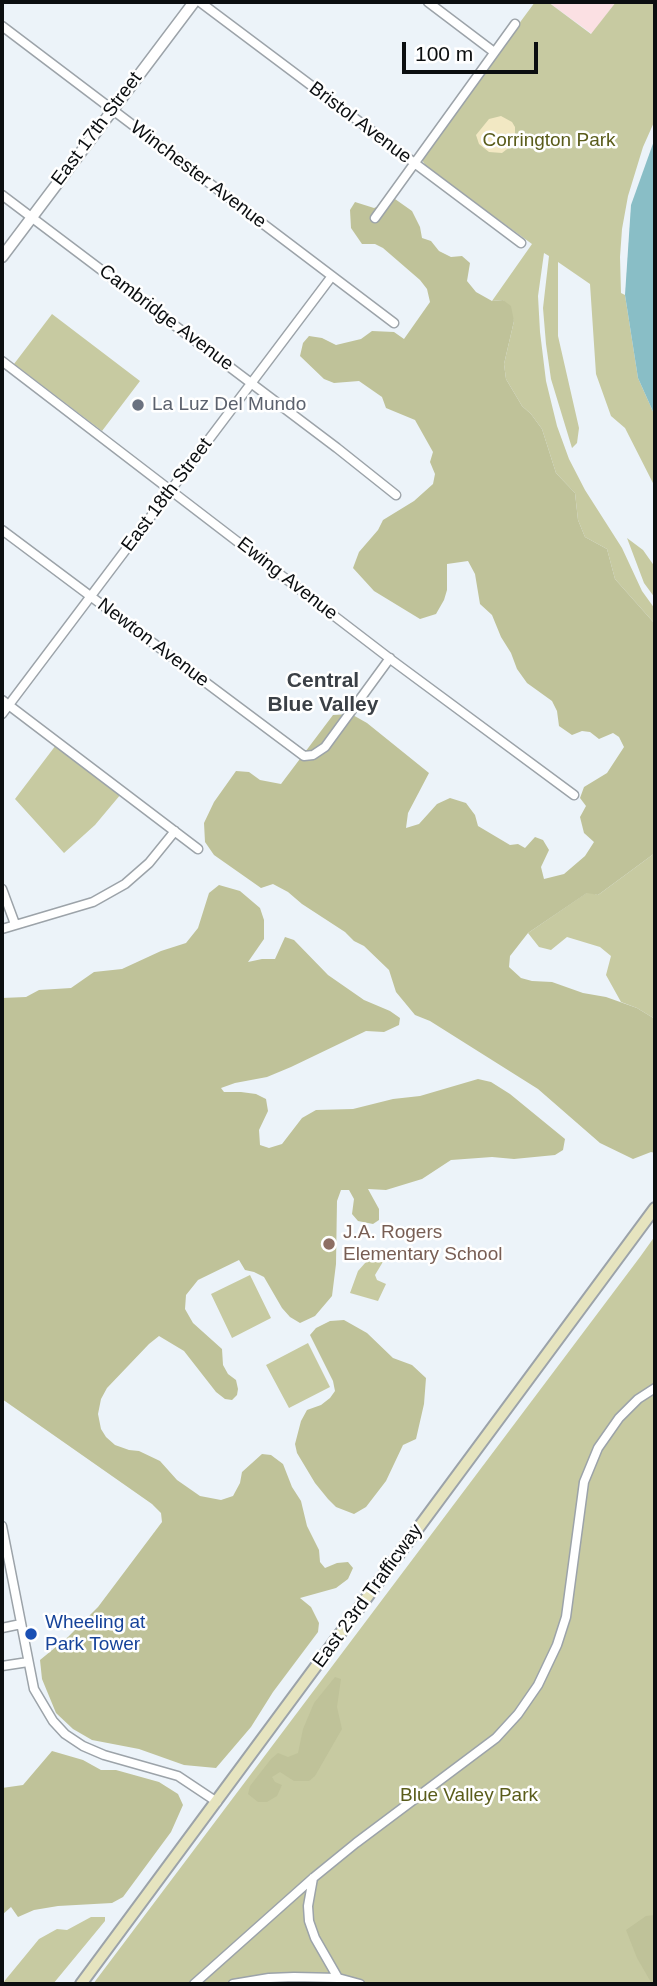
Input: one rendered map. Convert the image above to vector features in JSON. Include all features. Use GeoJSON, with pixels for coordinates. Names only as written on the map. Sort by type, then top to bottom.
{"type":"FeatureCollection","features":[{"type":"Feature","properties":{"kind":"main road","name":"East 23rd Trafficway"},"geometry":{"type":"LineString","coordinates":[[81,1984],[655,1208]]}},
{"type":"Feature","properties":{"kind":"street","name":"East 17th Street"},"geometry":{"type":"LineString","coordinates":[[2,257],[194,2]]}},
{"type":"Feature","properties":{"kind":"street","name":"Bristol Avenue"},"geometry":{"type":"LineString","coordinates":[[200,2],[521,243]]}},
{"type":"Feature","properties":{"kind":"street"},"geometry":{"type":"LineString","coordinates":[[428,2],[494,52]]}},
{"type":"Feature","properties":{"kind":"street"},"geometry":{"type":"LineString","coordinates":[[375,218],[515,23]]}},
{"type":"Feature","properties":{"kind":"street","name":"Winchester Avenue"},"geometry":{"type":"LineString","coordinates":[[2,26],[394,323]]}},
{"type":"Feature","properties":{"kind":"street","name":"Cambridge Avenue"},"geometry":{"type":"LineString","coordinates":[[2,195],[396,495]]}},
{"type":"Feature","properties":{"kind":"street","name":"East 18th Street"},"geometry":{"type":"LineString","coordinates":[[2,714],[5,703],[90,597],[332,276]]}},
{"type":"Feature","properties":{"kind":"street","name":"Ewing Avenue"},"geometry":{"type":"LineString","coordinates":[[2,361],[574,795]]}},
{"type":"Feature","properties":{"kind":"street","name":"Newton Avenue"},"geometry":{"type":"LineString","coordinates":[[2,530],[304,756],[313,755],[325,747],[390,658]]}},
{"type":"Feature","properties":{"kind":"street"},"geometry":{"type":"LineString","coordinates":[[5,703],[198,849]]}},
{"type":"Feature","properties":{"kind":"street"},"geometry":{"type":"LineString","coordinates":[[2,929],[93,902],[125,884],[149,863],[175,831]]}},
{"type":"Feature","properties":{"kind":"street"},"geometry":{"type":"LineString","coordinates":[[2,889],[15,924]]}},
{"type":"Feature","properties":{"kind":"street"},"geometry":{"type":"LineString","coordinates":[[194,1984],[313,1878],[496,1738],[518,1714],[538,1685],[557,1645],[566,1617],[584,1482],[597,1448],[619,1418],[638,1399],[655,1388]]}},
{"type":"Feature","properties":{"kind":"street"},"geometry":{"type":"LineString","coordinates":[[2,1526],[34,1689],[43,1707],[65,1734],[83,1746],[104,1755],[178,1776],[217,1802]]}},
{"type":"Feature","properties":{"kind":"street"},"geometry":{"type":"LineString","coordinates":[[2,1628],[21,1624]]}},
{"type":"Feature","properties":{"kind":"street"},"geometry":{"type":"LineString","coordinates":[[2,1666],[28,1662]]}},
{"type":"Feature","properties":{"kind":"street"},"geometry":{"type":"LineString","coordinates":[[313,1878],[309,1921],[314,1938],[338,1978]]}},
{"type":"Feature","properties":{"kind":"street"},"geometry":{"type":"LineString","coordinates":[[233,1984],[269,1978],[338,1978],[360,1984]]}},
{"type":"Feature","properties":{"kind":"shaded area"},"geometry":{"type":"Polygon","coordinates":[[[548,2],[616,2],[592,34],[548,2]]]}},
{"type":"Feature","properties":{"kind":"green space","name":"Corrington Park"},"geometry":{"type":"Polygon","coordinates":[[[535,2],[548,2],[591,34],[616,2],[655,2],[655,120],[643,147],[628,196],[620,257],[621,293],[625,295],[638,378],[655,416],[655,487],[625,428],[611,416],[596,374],[590,284],[558,262],[558,336],[579,428],[577,443],[572,448],[551,379],[543,308],[549,256],[544,253],[538,296],[546,381],[557,426],[569,459],[585,490],[622,548],[642,591],[655,609],[655,624],[615,579],[607,549],[585,537],[578,520],[575,493],[556,473],[542,429],[522,406],[506,379],[504,364],[514,321],[503,300],[492,301],[532,244],[427,168],[422,160],[422,155],[535,2]]]}},
{"type":"Feature","properties":{"kind":"green space"},"geometry":{"type":"Polygon","coordinates":[[[395,199],[412,211],[422,238],[431,241],[439,251],[451,257],[462,256],[470,263],[467,281],[476,292],[492,301],[503,300],[511,306],[514,321],[504,364],[506,379],[522,406],[542,429],[556,473],[575,493],[578,520],[585,537],[607,549],[615,579],[655,624],[655,853],[598,895],[587,893],[528,933],[510,956],[509,967],[521,978],[552,982],[583,993],[606,997],[637,1008],[655,1019],[655,1153],[633,1159],[600,1143],[538,1089],[430,1021],[415,1015],[396,992],[389,970],[364,946],[288,892],[273,884],[261,888],[214,855],[205,842],[204,823],[214,802],[236,771],[249,772],[260,780],[281,784],[333,715],[351,714],[367,723],[429,773],[408,813],[406,828],[419,824],[437,804],[450,798],[466,803],[475,815],[478,826],[510,845],[518,844],[525,848],[535,837],[543,840],[549,850],[541,867],[544,879],[564,874],[585,856],[594,842],[584,833],[580,817],[586,806],[580,798],[584,787],[607,773],[624,747],[619,737],[613,733],[599,739],[590,732],[582,731],[572,735],[559,726],[557,711],[552,701],[527,683],[517,669],[492,615],[480,604],[475,574],[468,561],[447,564],[447,590],[444,600],[436,614],[420,619],[374,591],[353,568],[359,552],[383,520],[414,501],[433,484],[435,474],[430,462],[433,452],[415,420],[386,408],[382,397],[359,381],[334,383],[324,379],[300,356],[303,343],[309,336],[322,338],[336,345],[361,339],[372,331],[394,332],[404,339],[430,302],[427,289],[420,280],[383,248],[375,244],[362,244],[351,228],[350,210],[355,202],[374,208],[395,199]]]}},
{"type":"Feature","properties":{"kind":"green space"},"geometry":{"type":"Polygon","coordinates":[[[52,314],[140,381],[102,431],[14,364],[52,314]]]}},
{"type":"Feature","properties":{"kind":"green space"},"geometry":{"type":"Polygon","coordinates":[[[627,538],[643,550],[655,567],[655,598],[644,583],[627,538]]]}},
{"type":"Feature","properties":{"kind":"green space"},"geometry":{"type":"Polygon","coordinates":[[[56,745],[121,794],[95,825],[64,853],[15,799],[56,745]]]}},
{"type":"Feature","properties":{"kind":"green space"},"geometry":{"type":"Polygon","coordinates":[[[655,853],[655,1019],[621,1002],[606,975],[611,956],[600,947],[567,937],[551,950],[539,947],[528,933],[588,892],[598,895],[655,853]]]}},
{"type":"Feature","properties":{"kind":"green space"},"geometry":{"type":"Polygon","coordinates":[[[219,885],[240,891],[260,908],[264,920],[264,939],[248,962],[275,959],[285,937],[294,940],[328,975],[364,1000],[400,1018],[399,1025],[384,1032],[366,1031],[267,1077],[221,1088],[224,1092],[256,1094],[266,1099],[268,1111],[259,1130],[260,1145],[269,1148],[282,1144],[302,1118],[316,1110],[353,1109],[393,1099],[420,1096],[478,1079],[491,1082],[510,1094],[565,1139],[563,1150],[555,1155],[451,1160],[422,1179],[386,1190],[368,1189],[379,1209],[379,1220],[373,1224],[358,1221],[352,1214],[354,1199],[349,1190],[341,1190],[337,1201],[336,1264],[332,1296],[315,1316],[300,1323],[282,1308],[264,1277],[245,1270],[239,1260],[198,1280],[186,1295],[185,1309],[193,1323],[222,1349],[223,1365],[228,1374],[236,1380],[238,1389],[232,1400],[225,1399],[216,1392],[184,1351],[159,1336],[107,1388],[98,1414],[106,1437],[115,1445],[139,1451],[160,1461],[177,1480],[200,1496],[221,1500],[233,1496],[242,1472],[262,1454],[271,1455],[283,1464],[301,1501],[307,1526],[319,1550],[320,1562],[325,1568],[348,1562],[353,1568],[348,1579],[336,1588],[300,1598],[311,1607],[319,1623],[318,1632],[273,1692],[251,1727],[216,1768],[184,1765],[139,1749],[92,1740],[73,1729],[56,1713],[42,1679],[40,1660],[98,1607],[162,1522],[161,1513],[152,1504],[2,1399],[2,998],[26,997],[39,990],[71,988],[94,972],[122,969],[186,943],[198,928],[209,893],[219,885]]]}},
{"type":"Feature","properties":{"kind":"green space","name":"Blue Valley Park"},"geometry":{"type":"Polygon","coordinates":[[[655,1236],[655,1984],[93,1984],[640,1257],[655,1236]]]}},
{"type":"Feature","properties":{"kind":"green space"},"geometry":{"type":"Polygon","coordinates":[[[373,1254],[384,1260],[375,1275],[377,1280],[386,1284],[378,1301],[350,1293],[358,1271],[373,1254]]]}},
{"type":"Feature","properties":{"kind":"green space"},"geometry":{"type":"Polygon","coordinates":[[[250,1275],[271,1318],[232,1338],[211,1294],[250,1275]]]}},
{"type":"Feature","properties":{"kind":"green space"},"geometry":{"type":"Polygon","coordinates":[[[344,1320],[367,1333],[393,1358],[412,1365],[426,1378],[424,1404],[416,1439],[403,1445],[386,1481],[366,1507],[354,1514],[336,1507],[328,1499],[297,1453],[295,1444],[307,1410],[321,1405],[335,1391],[333,1381],[310,1335],[316,1328],[330,1321],[344,1320]]]}},
{"type":"Feature","properties":{"kind":"green space"},"geometry":{"type":"Polygon","coordinates":[[[308,1343],[330,1387],[289,1408],[266,1365],[308,1343]]]}},
{"type":"Feature","properties":{"kind":"green space"},"geometry":{"type":"Polygon","coordinates":[[[335,1677],[341,1679],[337,1707],[342,1729],[315,1776],[309,1781],[294,1781],[280,1772],[272,1777],[282,1785],[277,1796],[267,1802],[258,1802],[248,1794],[250,1786],[278,1753],[288,1757],[298,1753],[303,1729],[314,1703],[335,1677]]]}},
{"type":"Feature","properties":{"kind":"green space"},"geometry":{"type":"Polygon","coordinates":[[[52,1751],[83,1760],[101,1770],[116,1770],[159,1782],[178,1794],[183,1805],[171,1832],[123,1897],[112,1903],[34,1910],[18,1917],[11,1907],[2,1915],[2,1788],[23,1785],[52,1751]]]}},
{"type":"Feature","properties":{"kind":"green space"},"geometry":{"type":"Polygon","coordinates":[[[655,1915],[655,1984],[652,1984],[637,1958],[626,1930],[646,1916],[655,1915]]]}},
{"type":"Feature","properties":{"kind":"green space"},"geometry":{"type":"Polygon","coordinates":[[[91,1917],[105,1917],[105,1921],[53,1984],[2,1984],[39,1939],[57,1929],[67,1930],[91,1917]]]}},
{"type":"Feature","properties":{"kind":"sand"},"geometry":{"type":"Polygon","coordinates":[[[501,116],[515,127],[515,143],[502,153],[489,152],[479,144],[476,135],[489,119],[501,116]]]}},
{"type":"Feature","properties":{"kind":"water"},"geometry":{"type":"Polygon","coordinates":[[[655,138],[655,416],[638,378],[625,295],[631,205],[655,138]]]}},
{"type":"Feature","properties":{"kind":"place","name":"La Luz Del Mundo"},"geometry":{"type":"Point","coordinates":[138,405]}},
{"type":"Feature","properties":{"kind":"place","name":"J.A. Rogers Elementary School"},"geometry":{"type":"Point","coordinates":[329,1244]}},
{"type":"Feature","properties":{"kind":"place","name":"Wheeling at Park Tower"},"geometry":{"type":"Point","coordinates":[31,1634]}},
{"type":"Feature","properties":{"kind":"district","name":"Central Blue Valley"},"geometry":{"type":"Point","coordinates":[323,693]}}]}
